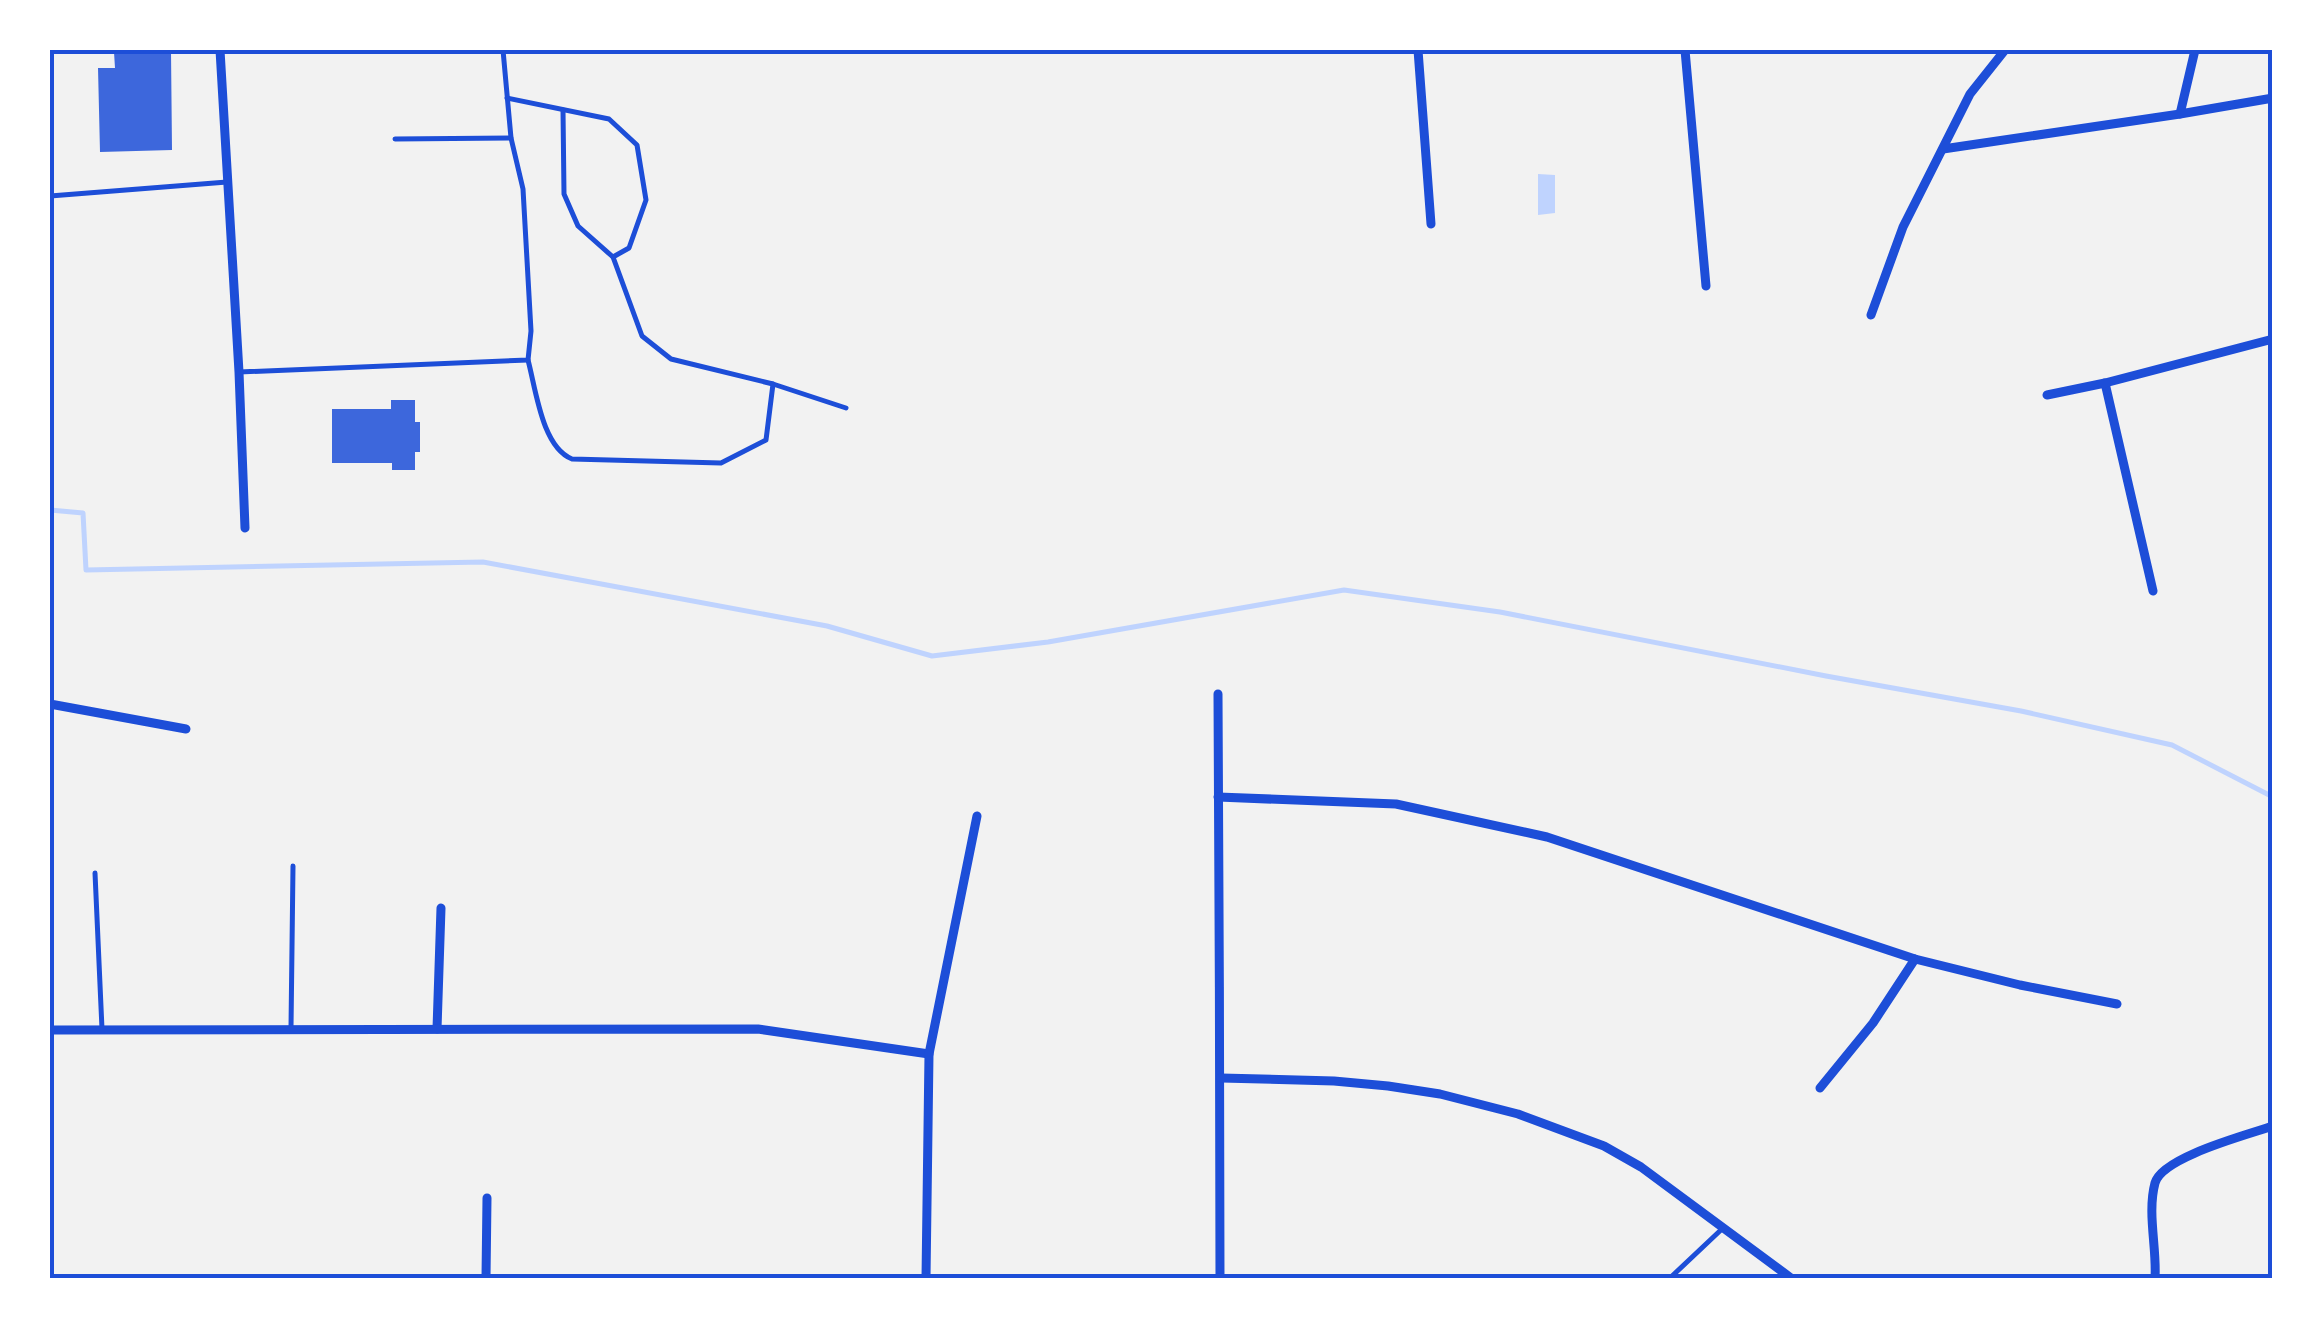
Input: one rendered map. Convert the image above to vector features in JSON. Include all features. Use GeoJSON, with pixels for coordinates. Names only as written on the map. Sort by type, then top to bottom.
{"type":"FeatureCollection","features":[{"type":"Feature","properties":{"kind":"street"},"geometry":{"type":"LineString","coordinates":[[220,50],[245,528]]}},
{"type":"Feature","properties":{"kind":"street"},"geometry":{"type":"LineString","coordinates":[[1418,50],[1431,224]]}},
{"type":"Feature","properties":{"kind":"street"},"geometry":{"type":"LineString","coordinates":[[1686,50],[1706,286]]}},
{"type":"Feature","properties":{"kind":"street"},"geometry":{"type":"LineString","coordinates":[[1871,315],[1903,227],[1970,94],[2005,50]]}},
{"type":"Feature","properties":{"kind":"street"},"geometry":{"type":"LineString","coordinates":[[2180,114],[2196,50]]}},
{"type":"Feature","properties":{"kind":"street"},"geometry":{"type":"LineString","coordinates":[[1943,149],[2273,98]]}},
{"type":"Feature","properties":{"kind":"street"},"geometry":{"type":"LineString","coordinates":[[2046,395],[2273,339]]}},
{"type":"Feature","properties":{"kind":"street"},"geometry":{"type":"LineString","coordinates":[[2105,383],[2153,591]]}},
{"type":"Feature","properties":{"kind":"street"},"geometry":{"type":"LineString","coordinates":[[1218,694],[1220,1278]]}},
{"type":"Feature","properties":{"kind":"street"},"geometry":{"type":"LineString","coordinates":[[50,704],[186,728]]}},
{"type":"Feature","properties":{"kind":"street"},"geometry":{"type":"LineString","coordinates":[[1218,797],[1396,804],[1548,837],[1915,959],[2020,986],[2116,1004]]}},
{"type":"Feature","properties":{"kind":"street"},"geometry":{"type":"LineString","coordinates":[[926,1278],[929,1054],[977,816]]}},
{"type":"Feature","properties":{"kind":"street"},"geometry":{"type":"LineString","coordinates":[[437,1029],[441,908]]}},
{"type":"Feature","properties":{"kind":"street"},"geometry":{"type":"LineString","coordinates":[[1820,1088],[1873,1023],[1915,959]]}},
{"type":"Feature","properties":{"kind":"street"},"geometry":{"type":"LineString","coordinates":[[50,1030],[758,1029],[929,1054]]}},
{"type":"Feature","properties":{"kind":"street"},"geometry":{"type":"LineString","coordinates":[[1221,1078],[1388,1086],[1440,1094],[1518,1114],[1604,1146],[1629,1160],[1791,1278]]}},
{"type":"Feature","properties":{"kind":"street"},"geometry":{"type":"LineString","coordinates":[[2155,1278],[2153,1206],[2155,1182],[2161,1170],[2178,1160],[2273,1126]]}},
{"type":"Feature","properties":{"kind":"street"},"geometry":{"type":"LineString","coordinates":[[486,1278],[487,1198]]}},
{"type":"Feature","properties":{"kind":"lane"},"geometry":{"type":"LineString","coordinates":[[503,50],[511,138],[523,189],[532,330],[528,360],[548,434],[556,449],[572,459],[721,462],[766,440],[773,384]]}},
{"type":"Feature","properties":{"kind":"lane"},"geometry":{"type":"LineString","coordinates":[[507,98],[609,118],[637,145],[646,200],[629,248],[613,257]]}},
{"type":"Feature","properties":{"kind":"lane"},"geometry":{"type":"LineString","coordinates":[[563,110],[564,194],[578,226],[613,257],[642,336],[671,359],[773,384],[846,408]]}},
{"type":"Feature","properties":{"kind":"lane"},"geometry":{"type":"LineString","coordinates":[[395,139],[511,138]]}},
{"type":"Feature","properties":{"kind":"lane"},"geometry":{"type":"LineString","coordinates":[[50,196],[227,182]]}},
{"type":"Feature","properties":{"kind":"lane"},"geometry":{"type":"LineString","coordinates":[[239,372],[528,360]]}},
{"type":"Feature","properties":{"kind":"lane"},"geometry":{"type":"LineString","coordinates":[[291,1030],[292,866]]}},
{"type":"Feature","properties":{"kind":"lane"},"geometry":{"type":"LineString","coordinates":[[96,874],[102,1029]]}},
{"type":"Feature","properties":{"kind":"lane"},"geometry":{"type":"LineString","coordinates":[[1670,1278],[1723,1228]]}},
{"type":"Feature","properties":{"kind":"water"},"geometry":{"type":"Polygon","coordinates":[[[1538,174],[1555,175],[1555,213],[1538,215],[1538,174]]]}},
{"type":"Feature","properties":{"kind":"building"},"geometry":{"type":"Polygon","coordinates":[[[171,51],[172,150],[100,152],[98,68],[115,68],[114,52],[171,51]]]}},
{"type":"Feature","properties":{"kind":"building"},"geometry":{"type":"Polygon","coordinates":[[[391,400],[415,400],[420,452],[415,452],[415,470],[392,470],[392,463],[332,463],[332,409],[391,409],[391,400]]]}},
{"type":"Feature","properties":{"kind":"waterway"},"geometry":{"type":"LineString","coordinates":[[50,510],[83,513],[86,570],[483,562],[827,626],[932,656],[1048,642],[1344,590],[1500,612],[2021,711],[2172,745],[2273,797]]}}]}
